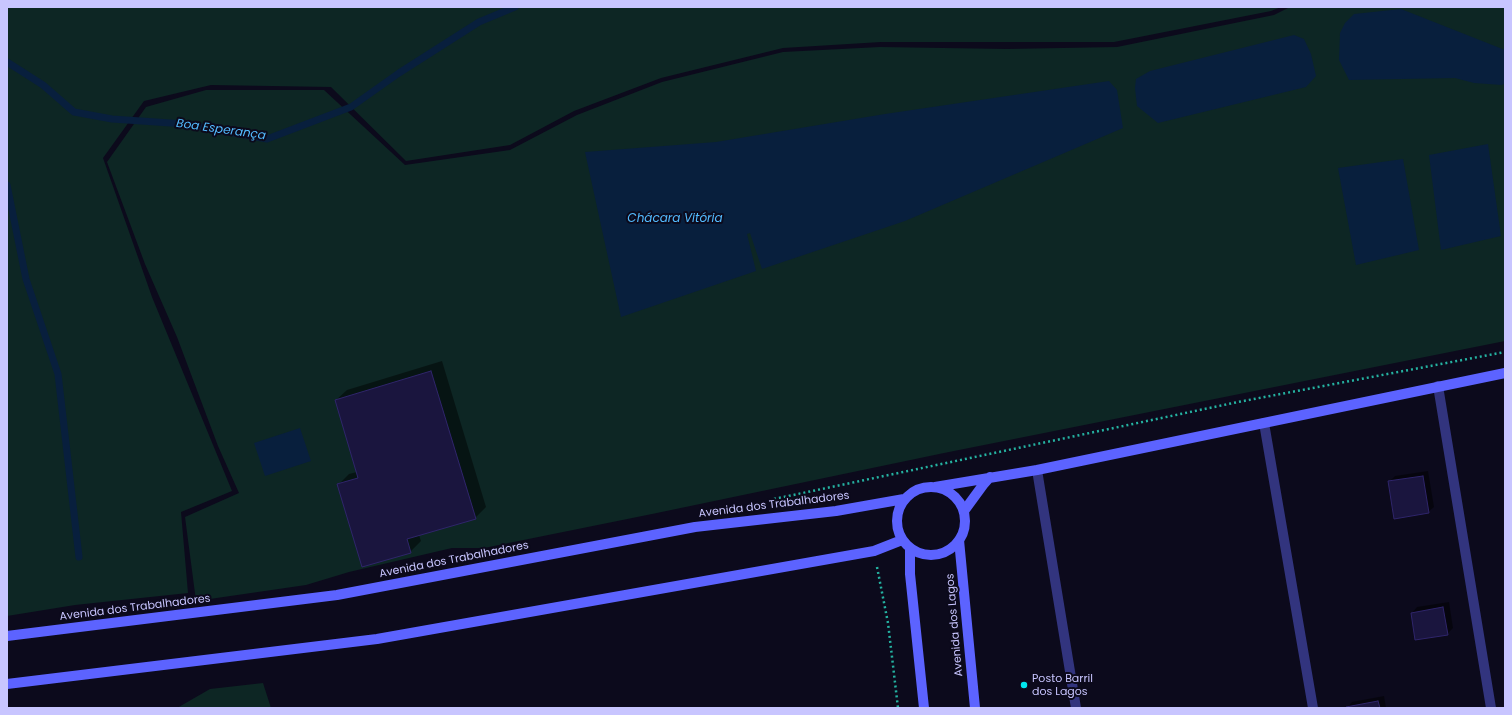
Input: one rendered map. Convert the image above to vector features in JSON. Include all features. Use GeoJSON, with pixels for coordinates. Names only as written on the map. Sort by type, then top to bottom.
{"type":"FeatureCollection","features":[{"type":"Feature","properties":{"kind":"main road","name":"Avenida dos Trabalhadores"},"geometry":{"type":"LineString","coordinates":[[7,636],[337,594],[695,527],[836,511],[904,499],[913,491],[923,487],[935,487],[1038,470],[1505,372]]}},
{"type":"Feature","properties":{"kind":"main road"},"geometry":{"type":"LineString","coordinates":[[964,511],[982,485],[990,477]]}},
{"type":"Feature","properties":{"kind":"main road"},"geometry":{"type":"LineString","coordinates":[[904,499],[899,508],[896,519],[902,540],[910,548],[920,553],[930,555],[942,553],[951,548],[959,540],[964,531],[964,511],[950,492],[935,487]]}},
{"type":"Feature","properties":{"kind":"main road"},"geometry":{"type":"LineString","coordinates":[[7,684],[376,639],[874,551],[902,540]]}},
{"type":"Feature","properties":{"kind":"main road","name":"Avenida dos Lagos"},"geometry":{"type":"LineString","coordinates":[[959,540],[975,708]]}},
{"type":"Feature","properties":{"kind":"main road"},"geometry":{"type":"LineString","coordinates":[[910,548],[910,574],[924,708]]}},
{"type":"Feature","properties":{"kind":"street"},"geometry":{"type":"LineString","coordinates":[[1438,386],[1491,708]]}},
{"type":"Feature","properties":{"kind":"street"},"geometry":{"type":"LineString","coordinates":[[1264,423],[1313,708]]}},
{"type":"Feature","properties":{"kind":"street"},"geometry":{"type":"LineString","coordinates":[[1038,470],[1076,708]]}},
{"type":"Feature","properties":{"kind":"path"},"geometry":{"type":"LineString","coordinates":[[768,501],[1238,402],[1505,352]]}},
{"type":"Feature","properties":{"kind":"path"},"geometry":{"type":"LineString","coordinates":[[874,551],[888,623],[898,708]]}},
{"type":"Feature","properties":{"kind":"green space"},"geometry":{"type":"Polygon","coordinates":[[[7,7],[1281,7],[1271,11],[1114,42],[881,42],[783,48],[661,78],[574,111],[510,145],[406,161],[331,87],[211,85],[144,101],[103,158],[152,297],[232,491],[181,512],[188,593],[75,605],[7,616],[7,7]]]}},
{"type":"Feature","properties":{"kind":"green space"},"geometry":{"type":"Polygon","coordinates":[[[1290,7],[1505,7],[1505,341],[944,453],[484,548],[452,548],[349,572],[306,585],[196,601],[185,517],[239,493],[218,446],[177,337],[145,264],[107,162],[146,107],[206,90],[324,90],[405,165],[510,150],[577,115],[662,82],[783,52],[880,47],[1007,49],[1117,47],[1274,15],[1290,7]]]}},
{"type":"Feature","properties":{"kind":"green space"},"geometry":{"type":"Polygon","coordinates":[[[263,683],[271,708],[177,708],[210,689],[263,683]]]}},
{"type":"Feature","properties":{"kind":"water"},"geometry":{"type":"Polygon","coordinates":[[[1401,9],[1505,50],[1505,83],[1502,85],[1474,83],[1455,78],[1349,80],[1339,60],[1340,33],[1345,23],[1354,14],[1401,9]]]}},
{"type":"Feature","properties":{"kind":"water"},"geometry":{"type":"Polygon","coordinates":[[[1294,35],[1304,39],[1311,54],[1316,76],[1306,87],[1158,123],[1137,106],[1135,88],[1136,79],[1150,71],[1294,35]]]}},
{"type":"Feature","properties":{"kind":"water","name":"Chácara Vitória"},"geometry":{"type":"Polygon","coordinates":[[[1109,81],[1117,90],[1123,128],[905,221],[762,269],[750,233],[747,234],[756,271],[621,317],[585,152],[716,142],[885,114],[1109,81]]]}},
{"type":"Feature","properties":{"kind":"water"},"geometry":{"type":"Polygon","coordinates":[[[1488,144],[1501,236],[1441,250],[1429,155],[1488,144]]]}},
{"type":"Feature","properties":{"kind":"water"},"geometry":{"type":"Polygon","coordinates":[[[1403,159],[1419,250],[1356,265],[1338,168],[1403,159]]]}},
{"type":"Feature","properties":{"kind":"water"},"geometry":{"type":"Polygon","coordinates":[[[300,428],[311,461],[265,476],[254,443],[300,428]]]}},
{"type":"Feature","properties":{"kind":"building"},"geometry":{"type":"Polygon","coordinates":[[[431,371],[476,519],[407,539],[411,553],[362,567],[337,484],[358,478],[335,400],[431,371]]]}},
{"type":"Feature","properties":{"kind":"building"},"geometry":{"type":"Polygon","coordinates":[[[1423,476],[1429,513],[1394,519],[1388,481],[1423,476]]]}},
{"type":"Feature","properties":{"kind":"building"},"geometry":{"type":"Polygon","coordinates":[[[1443,607],[1448,635],[1415,640],[1411,613],[1443,607]]]}},
{"type":"Feature","properties":{"kind":"building"},"geometry":{"type":"Polygon","coordinates":[[[1378,701],[1380,708],[1346,708],[1346,707],[1378,701]]]}},
{"type":"Feature","properties":{"kind":"waterway","name":"Boa Esperança"},"geometry":{"type":"LineString","coordinates":[[7,62],[43,85],[74,112],[112,119],[185,124],[267,139],[351,107],[399,73],[479,22],[515,7]]}},
{"type":"Feature","properties":{"kind":"waterway"},"geometry":{"type":"LineString","coordinates":[[7,185],[26,279],[58,374],[79,557]]}},
{"type":"Feature","properties":{"kind":"place","name":"Posto Barril dos Lagos"},"geometry":{"type":"Point","coordinates":[1024,685]}}]}
